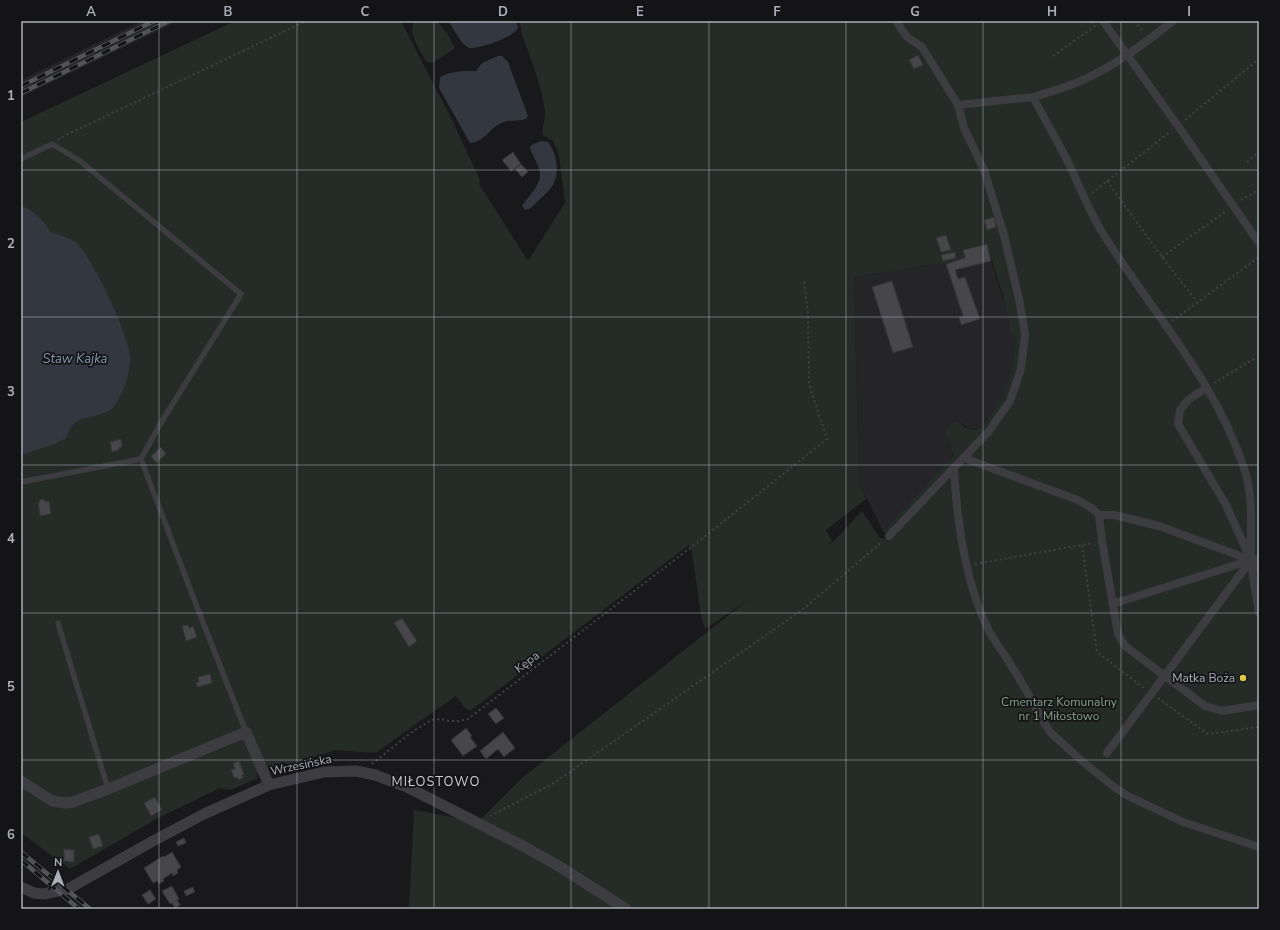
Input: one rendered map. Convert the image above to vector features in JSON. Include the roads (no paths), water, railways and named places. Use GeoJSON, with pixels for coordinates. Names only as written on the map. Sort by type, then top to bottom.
{"type":"FeatureCollection","features":[{"type":"Feature","properties":{"kind":"street"},"geometry":{"type":"LineString","coordinates":[[889,536],[989,431],[1010,402],[1021,368],[1024,334],[1020,299],[1004,235],[984,170],[964,128],[958,105],[922,48],[907,36],[896,21]]}},
{"type":"Feature","properties":{"kind":"street"},"geometry":{"type":"LineString","coordinates":[[1103,21],[1234,205],[1259,243]]}},
{"type":"Feature","properties":{"kind":"street"},"geometry":{"type":"LineString","coordinates":[[958,105],[1033,97],[1083,80],[1102,71],[1173,21]]}},
{"type":"Feature","properties":{"kind":"street"},"geometry":{"type":"LineString","coordinates":[[1033,97],[1069,164],[1101,231],[1199,373],[1228,426],[1244,469],[1251,497],[1255,559],[1254,588],[1259,612]]}},
{"type":"Feature","properties":{"kind":"street"},"geometry":{"type":"LineString","coordinates":[[1206,388],[1188,400],[1180,410],[1178,424],[1226,505],[1259,569]]}},
{"type":"Feature","properties":{"kind":"street"},"geometry":{"type":"LineString","coordinates":[[964,458],[1078,500],[1093,509],[1099,516],[1118,634],[1125,646],[1205,706],[1222,711],[1259,705]]}},
{"type":"Feature","properties":{"kind":"street"},"geometry":{"type":"LineString","coordinates":[[954,469],[959,517],[967,565],[977,601],[989,632],[1011,664],[1051,733],[1083,762],[1114,787],[1128,796],[1183,822],[1259,847]]}},
{"type":"Feature","properties":{"kind":"street"},"geometry":{"type":"LineString","coordinates":[[1099,516],[1114,515],[1159,526],[1255,559]]}},
{"type":"Feature","properties":{"kind":"street"},"geometry":{"type":"LineString","coordinates":[[1112,603],[1130,599],[1255,559]]}},
{"type":"Feature","properties":{"kind":"street"},"geometry":{"type":"LineString","coordinates":[[1107,753],[1164,676],[1255,559]]}},
{"type":"Feature","properties":{"kind":"street"},"geometry":{"type":"LineString","coordinates":[[21,780],[52,801],[65,803],[73,802],[246,732],[269,785]]}},
{"type":"Feature","properties":{"kind":"street","name":"Wrzesińska"},"geometry":{"type":"LineString","coordinates":[[21,888],[34,893],[43,894],[59,892],[71,888],[153,841],[204,814],[269,785],[324,772],[341,770],[362,772],[408,787],[478,822],[557,865],[626,909]]}},
{"type":"Feature","properties":{"kind":"lane"},"geometry":{"type":"LineString","coordinates":[[21,159],[52,144],[80,161],[241,294],[159,426],[141,460],[246,732]]}},
{"type":"Feature","properties":{"kind":"lane"},"geometry":{"type":"LineString","coordinates":[[21,482],[141,460]]}},
{"type":"Feature","properties":{"kind":"lane"},"geometry":{"type":"LineString","coordinates":[[58,623],[108,789]]}},
{"type":"Feature","properties":{"kind":"water"},"geometry":{"type":"Polygon","coordinates":[[[448,21],[516,21],[518,27],[511,35],[496,42],[481,47],[469,48],[463,44],[448,21]]]}},
{"type":"Feature","properties":{"kind":"water"},"geometry":{"type":"Polygon","coordinates":[[[498,56],[502,56],[508,62],[528,116],[523,120],[501,123],[483,138],[470,143],[439,88],[440,77],[453,72],[476,71],[482,63],[498,56]]]}},
{"type":"Feature","properties":{"kind":"water"},"geometry":{"type":"Polygon","coordinates":[[[541,141],[548,142],[554,152],[557,169],[555,180],[550,189],[532,207],[525,210],[522,206],[538,184],[540,174],[530,148],[531,145],[541,141]]]}},
{"type":"Feature","properties":{"kind":"water","name":"Staw Kajka"},"geometry":{"type":"Polygon","coordinates":[[[21,206],[38,216],[51,232],[73,241],[83,250],[100,279],[117,316],[129,348],[130,362],[124,387],[112,409],[97,416],[77,421],[73,424],[66,438],[54,444],[21,455],[21,206]]]}},
{"type":"Feature","properties":{"kind":"railway"},"geometry":{"type":"LineString","coordinates":[[21,86],[154,21]]}},
{"type":"Feature","properties":{"kind":"railway"},"geometry":{"type":"LineString","coordinates":[[21,93],[169,21]]}},
{"type":"Feature","properties":{"kind":"railway"},"geometry":{"type":"LineString","coordinates":[[21,852],[90,909]]}},
{"type":"Feature","properties":{"kind":"railway"},"geometry":{"type":"LineString","coordinates":[[21,860],[79,909]]}},
{"type":"Feature","properties":{"kind":"place","name":"Matka Boża"},"geometry":{"type":"Point","coordinates":[1243,678]}},
{"type":"Feature","properties":{"kind":"district","name":"MIŁOSTOWO"},"geometry":{"type":"Point","coordinates":[436,781]}},
{"type":"Feature","properties":{"kind":"park label","name":"Cmentarz Komunalny nr 1 Miłostowo"},"geometry":{"type":"Point","coordinates":[1059,709]}}]}
